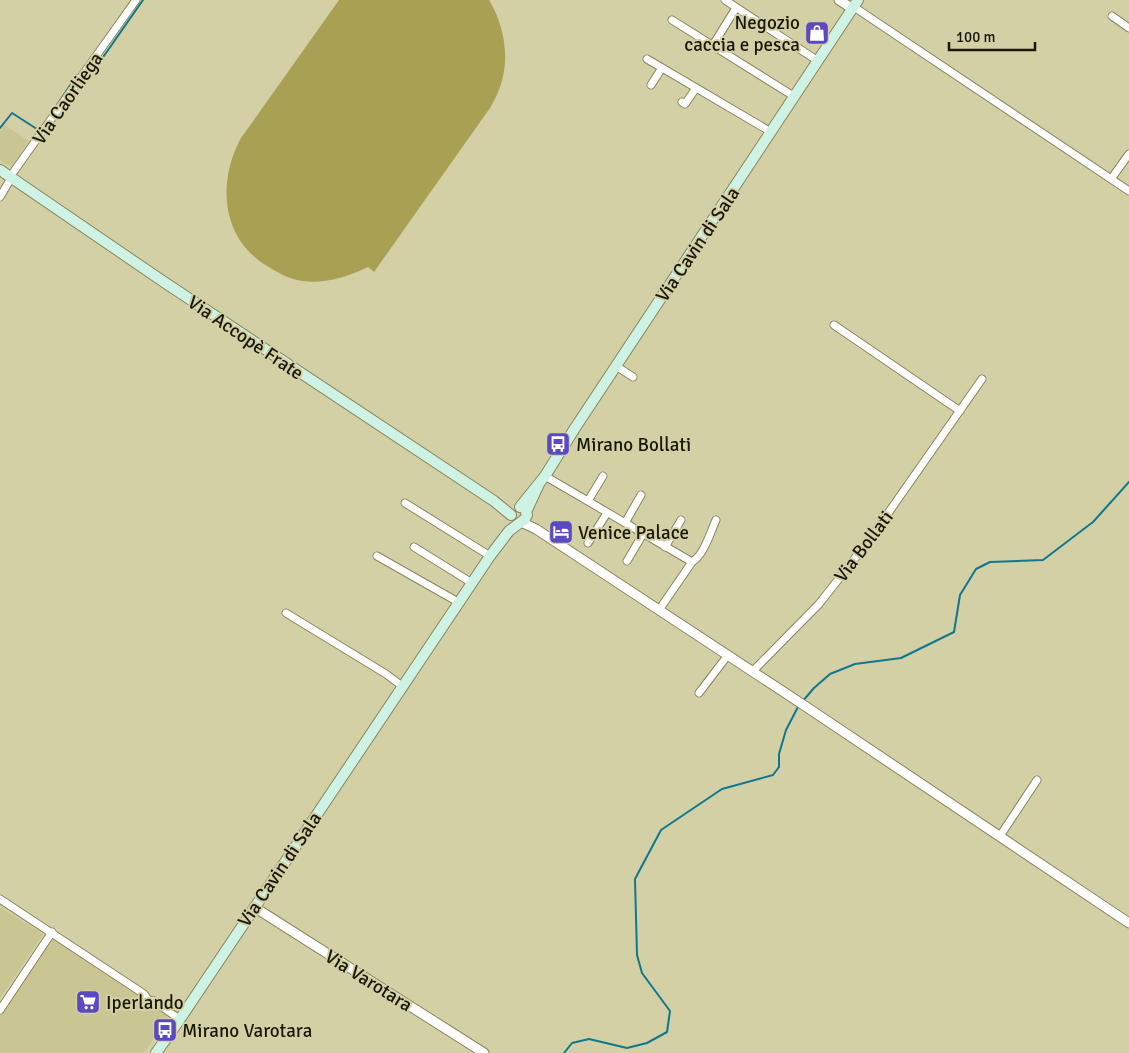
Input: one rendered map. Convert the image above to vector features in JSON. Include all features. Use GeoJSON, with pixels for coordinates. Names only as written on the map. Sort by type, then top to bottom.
{"type":"FeatureCollection","features":[{"type":"Feature","properties":{"kind":"main road","name":"Via Cavin di Sala"},"geometry":{"type":"LineString","coordinates":[[156,1053],[458,602],[519,515],[855,5]]}},
{"type":"Feature","properties":{"kind":"main road","name":"Via Accopè Frate"},"geometry":{"type":"LineString","coordinates":[[0,170],[164,282],[494,501],[519,515]]}},
{"type":"Feature","properties":{"kind":"street","name":"Via Caorliega"},"geometry":{"type":"LineString","coordinates":[[0,197],[12,174],[136,0]]}},
{"type":"Feature","properties":{"kind":"street"},"geometry":{"type":"LineString","coordinates":[[725,0],[818,61]]}},
{"type":"Feature","properties":{"kind":"street"},"geometry":{"type":"LineString","coordinates":[[839,0],[855,5],[1129,191]]}},
{"type":"Feature","properties":{"kind":"street"},"geometry":{"type":"LineString","coordinates":[[713,45],[736,8]]}},
{"type":"Feature","properties":{"kind":"street"},"geometry":{"type":"LineString","coordinates":[[1112,16],[1129,28]]}},
{"type":"Feature","properties":{"kind":"street"},"geometry":{"type":"LineString","coordinates":[[672,20],[794,97]]}},
{"type":"Feature","properties":{"kind":"street"},"geometry":{"type":"LineString","coordinates":[[647,59],[771,132]]}},
{"type":"Feature","properties":{"kind":"street"},"geometry":{"type":"LineString","coordinates":[[651,85],[662,68]]}},
{"type":"Feature","properties":{"kind":"street"},"geometry":{"type":"LineString","coordinates":[[682,102],[685,104],[696,88]]}},
{"type":"Feature","properties":{"kind":"street"},"geometry":{"type":"LineString","coordinates":[[1111,179],[1129,153]]}},
{"type":"Feature","properties":{"kind":"street"},"geometry":{"type":"LineString","coordinates":[[834,325],[960,411]]}},
{"type":"Feature","properties":{"kind":"street"},"geometry":{"type":"LineString","coordinates":[[616,366],[633,377]]}},
{"type":"Feature","properties":{"kind":"street","name":"Via Bollati"},"geometry":{"type":"LineString","coordinates":[[753,671],[819,604],[870,539],[982,379]]}},
{"type":"Feature","properties":{"kind":"street"},"geometry":{"type":"LineString","coordinates":[[588,501],[602,476]]}},
{"type":"Feature","properties":{"kind":"street"},"geometry":{"type":"LineString","coordinates":[[542,479],[588,501],[692,562]]}},
{"type":"Feature","properties":{"kind":"street"},"geometry":{"type":"LineString","coordinates":[[625,523],[641,495]]}},
{"type":"Feature","properties":{"kind":"street"},"geometry":{"type":"LineString","coordinates":[[405,503],[490,556]]}},
{"type":"Feature","properties":{"kind":"street"},"geometry":{"type":"LineString","coordinates":[[588,543],[608,513]]}},
{"type":"Feature","properties":{"kind":"street"},"geometry":{"type":"LineString","coordinates":[[519,515],[536,529],[802,703],[1129,923]]}},
{"type":"Feature","properties":{"kind":"street"},"geometry":{"type":"LineString","coordinates":[[665,547],[681,520]]}},
{"type":"Feature","properties":{"kind":"street"},"geometry":{"type":"LineString","coordinates":[[659,610],[692,562],[702,552],[716,520]]}},
{"type":"Feature","properties":{"kind":"street"},"geometry":{"type":"LineString","coordinates":[[627,561],[643,534]]}},
{"type":"Feature","properties":{"kind":"street"},"geometry":{"type":"LineString","coordinates":[[414,547],[472,583]]}},
{"type":"Feature","properties":{"kind":"street"},"geometry":{"type":"LineString","coordinates":[[377,556],[458,602]]}},
{"type":"Feature","properties":{"kind":"street"},"geometry":{"type":"LineString","coordinates":[[286,613],[386,674],[402,686]]}},
{"type":"Feature","properties":{"kind":"street"},"geometry":{"type":"LineString","coordinates":[[699,694],[728,655]]}},
{"type":"Feature","properties":{"kind":"street"},"geometry":{"type":"LineString","coordinates":[[1000,836],[1037,780]]}},
{"type":"Feature","properties":{"kind":"street"},"geometry":{"type":"LineString","coordinates":[[0,898],[144,994],[148,1000],[154,1001],[175,1016]]}},
{"type":"Feature","properties":{"kind":"street","name":"Via Varotara"},"geometry":{"type":"LineString","coordinates":[[254,907],[484,1053]]}},
{"type":"Feature","properties":{"kind":"street"},"geometry":{"type":"LineString","coordinates":[[0,1010],[52,932]]}},
{"type":"Feature","properties":{"kind":"shaded area"},"geometry":{"type":"Polygon","coordinates":[[[339,0],[489,0],[501,27],[505,47],[505,66],[500,88],[490,108],[374,272],[368,267],[336,279],[311,282],[302,281],[293,279],[267,266],[252,254],[240,240],[232,225],[228,208],[228,173],[233,155],[241,138],[339,0]]]}},
{"type":"Feature","properties":{"kind":"shaded area"},"geometry":{"type":"Polygon","coordinates":[[[3,124],[29,141],[11,167],[0,160],[0,129],[3,124]]]}},
{"type":"Feature","properties":{"kind":"shaded area"},"geometry":{"type":"Polygon","coordinates":[[[0,907],[43,934],[0,998],[0,907]]]}},
{"type":"Feature","properties":{"kind":"shaded area"},"geometry":{"type":"Polygon","coordinates":[[[54,936],[169,1017],[144,1053],[0,1053],[0,1016],[54,936]]]}},
{"type":"Feature","properties":{"kind":"waterway"},"geometry":{"type":"LineString","coordinates":[[92,73],[143,0]]}},
{"type":"Feature","properties":{"kind":"waterway"},"geometry":{"type":"LineString","coordinates":[[55,108],[77,75]]}},
{"type":"Feature","properties":{"kind":"waterway"},"geometry":{"type":"LineString","coordinates":[[0,128],[12,113],[40,131]]}},
{"type":"Feature","properties":{"kind":"waterway"},"geometry":{"type":"LineString","coordinates":[[802,702],[830,674],[855,664],[901,658],[954,632],[960,595],[976,569],[990,562],[1043,560],[1093,522],[1129,482]]}},
{"type":"Feature","properties":{"kind":"waterway"},"geometry":{"type":"LineString","coordinates":[[564,1053],[572,1043],[589,1039],[627,1048],[647,1043],[667,1032],[670,1011],[642,973],[637,955],[635,879],[661,830],[722,789],[773,775],[779,767],[779,754],[786,730],[799,705]]}},
{"type":"Feature","properties":{"kind":"place","name":"Negozio caccia e pesca"},"geometry":{"type":"Point","coordinates":[817,33]}},
{"type":"Feature","properties":{"kind":"place","name":"Mirano Bollati"},"geometry":{"type":"Point","coordinates":[558,444]}},
{"type":"Feature","properties":{"kind":"place","name":"Venice Palace"},"geometry":{"type":"Point","coordinates":[561,532]}},
{"type":"Feature","properties":{"kind":"place","name":"Iperlando"},"geometry":{"type":"Point","coordinates":[88,1002]}},
{"type":"Feature","properties":{"kind":"place","name":"Mirano Varotara"},"geometry":{"type":"Point","coordinates":[165,1030]}}]}
